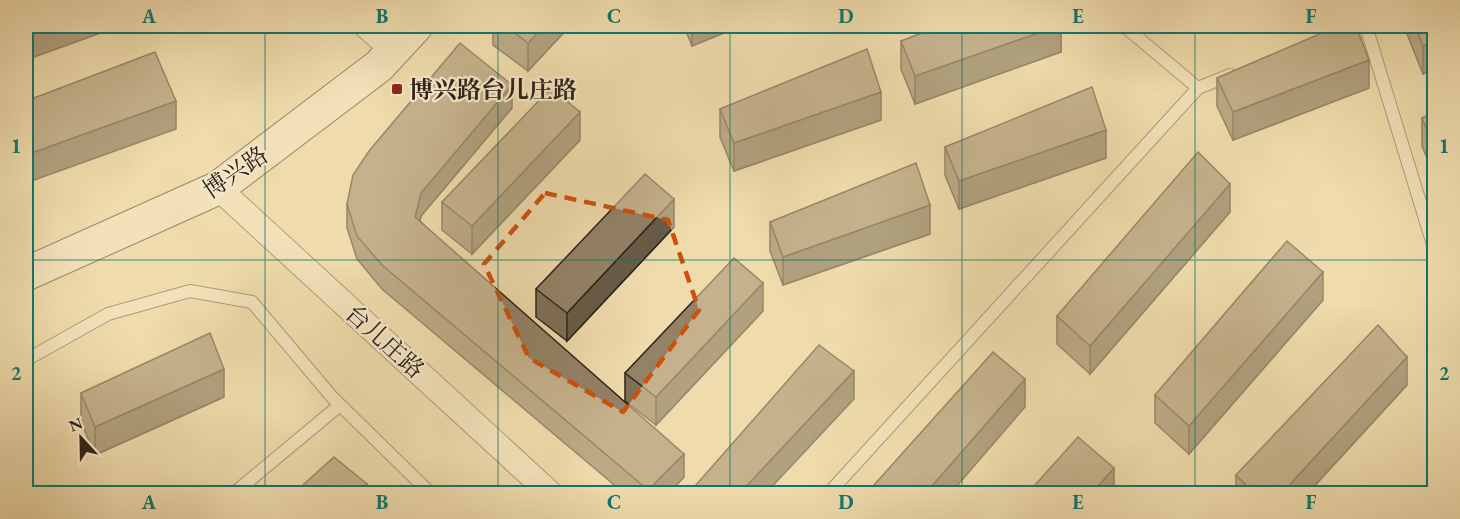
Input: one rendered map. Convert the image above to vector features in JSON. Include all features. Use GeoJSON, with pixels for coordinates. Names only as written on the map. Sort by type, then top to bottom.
{"type":"FeatureCollection","features":[{"type":"Feature","properties":{"kind":"street"},"geometry":{"type":"LineString","coordinates":[[366,26],[393,50]]}},
{"type":"Feature","properties":{"kind":"street","name":"博兴路"},"geometry":{"type":"LineString","coordinates":[[26,274],[218,188],[379,66],[416,26]]}},
{"type":"Feature","properties":{"kind":"street","name":"台儿庄路"},"geometry":{"type":"LineString","coordinates":[[218,188],[551,494]]}},
{"type":"Feature","properties":{"kind":"lane"},"geometry":{"type":"LineString","coordinates":[[1124,26],[1198,88]]}},
{"type":"Feature","properties":{"kind":"lane"},"geometry":{"type":"LineString","coordinates":[[1366,26],[1434,248]]}},
{"type":"Feature","properties":{"kind":"lane"},"geometry":{"type":"LineString","coordinates":[[828,494],[1198,88],[1240,70]]}},
{"type":"Feature","properties":{"kind":"lane"},"geometry":{"type":"LineString","coordinates":[[26,360],[108,314],[190,291],[252,302],[340,405],[431,494]]}},
{"type":"Feature","properties":{"kind":"lane"},"geometry":{"type":"LineString","coordinates":[[232,494],[340,405]]}},
{"type":"Feature","properties":{"kind":"highlighted area"},"geometry":{"type":"Polygon","coordinates":[[[545,193],[668,220],[699,310],[623,412],[529,358],[484,264],[545,193]]]}},
{"type":"Feature","properties":{"kind":"building"},"geometry":{"type":"Polygon","coordinates":[[[26,26],[43,26],[26,32],[26,26]]]}},
{"type":"Feature","properties":{"kind":"building"},"geometry":{"type":"Polygon","coordinates":[[[505,26],[544,26],[528,43],[505,26]]]}},
{"type":"Feature","properties":{"kind":"building"},"geometry":{"type":"Polygon","coordinates":[[[940,26],[1058,26],[915,76],[901,41],[940,26]]]}},
{"type":"Feature","properties":{"kind":"building"},"geometry":{"type":"Polygon","coordinates":[[[1338,26],[1356,26],[1369,60],[1233,112],[1217,78],[1338,26]]]}},
{"type":"Feature","properties":{"kind":"building"},"geometry":{"type":"Polygon","coordinates":[[[1415,26],[1434,26],[1434,41],[1423,46],[1415,26]]]}},
{"type":"Feature","properties":{"kind":"building"},"geometry":{"type":"Polygon","coordinates":[[[460,43],[512,85],[421,193],[415,217],[684,454],[648,490],[382,265],[357,236],[347,204],[353,175],[369,151],[460,43]]]}},
{"type":"Feature","properties":{"kind":"building"},"geometry":{"type":"Polygon","coordinates":[[[867,49],[881,92],[734,143],[720,109],[867,49]]]}},
{"type":"Feature","properties":{"kind":"building"},"geometry":{"type":"Polygon","coordinates":[[[155,52],[176,101],[26,155],[26,101],[155,52]]]}},
{"type":"Feature","properties":{"kind":"building"},"geometry":{"type":"Polygon","coordinates":[[[1092,87],[1106,130],[959,181],[945,147],[1092,87]]]}},
{"type":"Feature","properties":{"kind":"building"},"geometry":{"type":"Polygon","coordinates":[[[551,88],[580,112],[472,226],[442,202],[551,88]]]}},
{"type":"Feature","properties":{"kind":"building"},"geometry":{"type":"Polygon","coordinates":[[[1434,113],[1434,147],[1422,118],[1434,113]]]}},
{"type":"Feature","properties":{"kind":"building"},"geometry":{"type":"Polygon","coordinates":[[[1198,152],[1230,184],[1090,346],[1057,316],[1198,152]]]}},
{"type":"Feature","properties":{"kind":"building"},"geometry":{"type":"Polygon","coordinates":[[[916,163],[930,205],[783,257],[770,222],[916,163]]]}},
{"type":"Feature","properties":{"kind":"building"},"geometry":{"type":"Polygon","coordinates":[[[645,174],[674,199],[567,313],[536,289],[645,174]]]}},
{"type":"Feature","properties":{"kind":"building"},"geometry":{"type":"Polygon","coordinates":[[[1287,241],[1323,272],[1189,426],[1155,395],[1287,241]]]}},
{"type":"Feature","properties":{"kind":"building"},"geometry":{"type":"Polygon","coordinates":[[[734,258],[763,283],[656,397],[625,373],[734,258]]]}},
{"type":"Feature","properties":{"kind":"building"},"geometry":{"type":"Polygon","coordinates":[[[1378,325],[1407,357],[1281,494],[1255,494],[1236,475],[1378,325]]]}},
{"type":"Feature","properties":{"kind":"building"},"geometry":{"type":"Polygon","coordinates":[[[210,333],[224,369],[95,427],[81,393],[210,333]]]}},
{"type":"Feature","properties":{"kind":"building"},"geometry":{"type":"Polygon","coordinates":[[[819,345],[854,371],[739,494],[688,494],[819,345]]]}},
{"type":"Feature","properties":{"kind":"building"},"geometry":{"type":"Polygon","coordinates":[[[993,352],[1025,379],[925,494],[866,494],[993,352]]]}},
{"type":"Feature","properties":{"kind":"building"},"geometry":{"type":"Polygon","coordinates":[[[1078,437],[1114,468],[1091,494],[1027,494],[1078,437]]]}},
{"type":"Feature","properties":{"kind":"building"},"geometry":{"type":"Polygon","coordinates":[[[334,457],[367,484],[356,494],[293,494],[334,457]]]}},
{"type":"Feature","properties":{"kind":"place","name":"博兴路台儿庄路"},"geometry":{"type":"Point","coordinates":[397,89]}}]}
